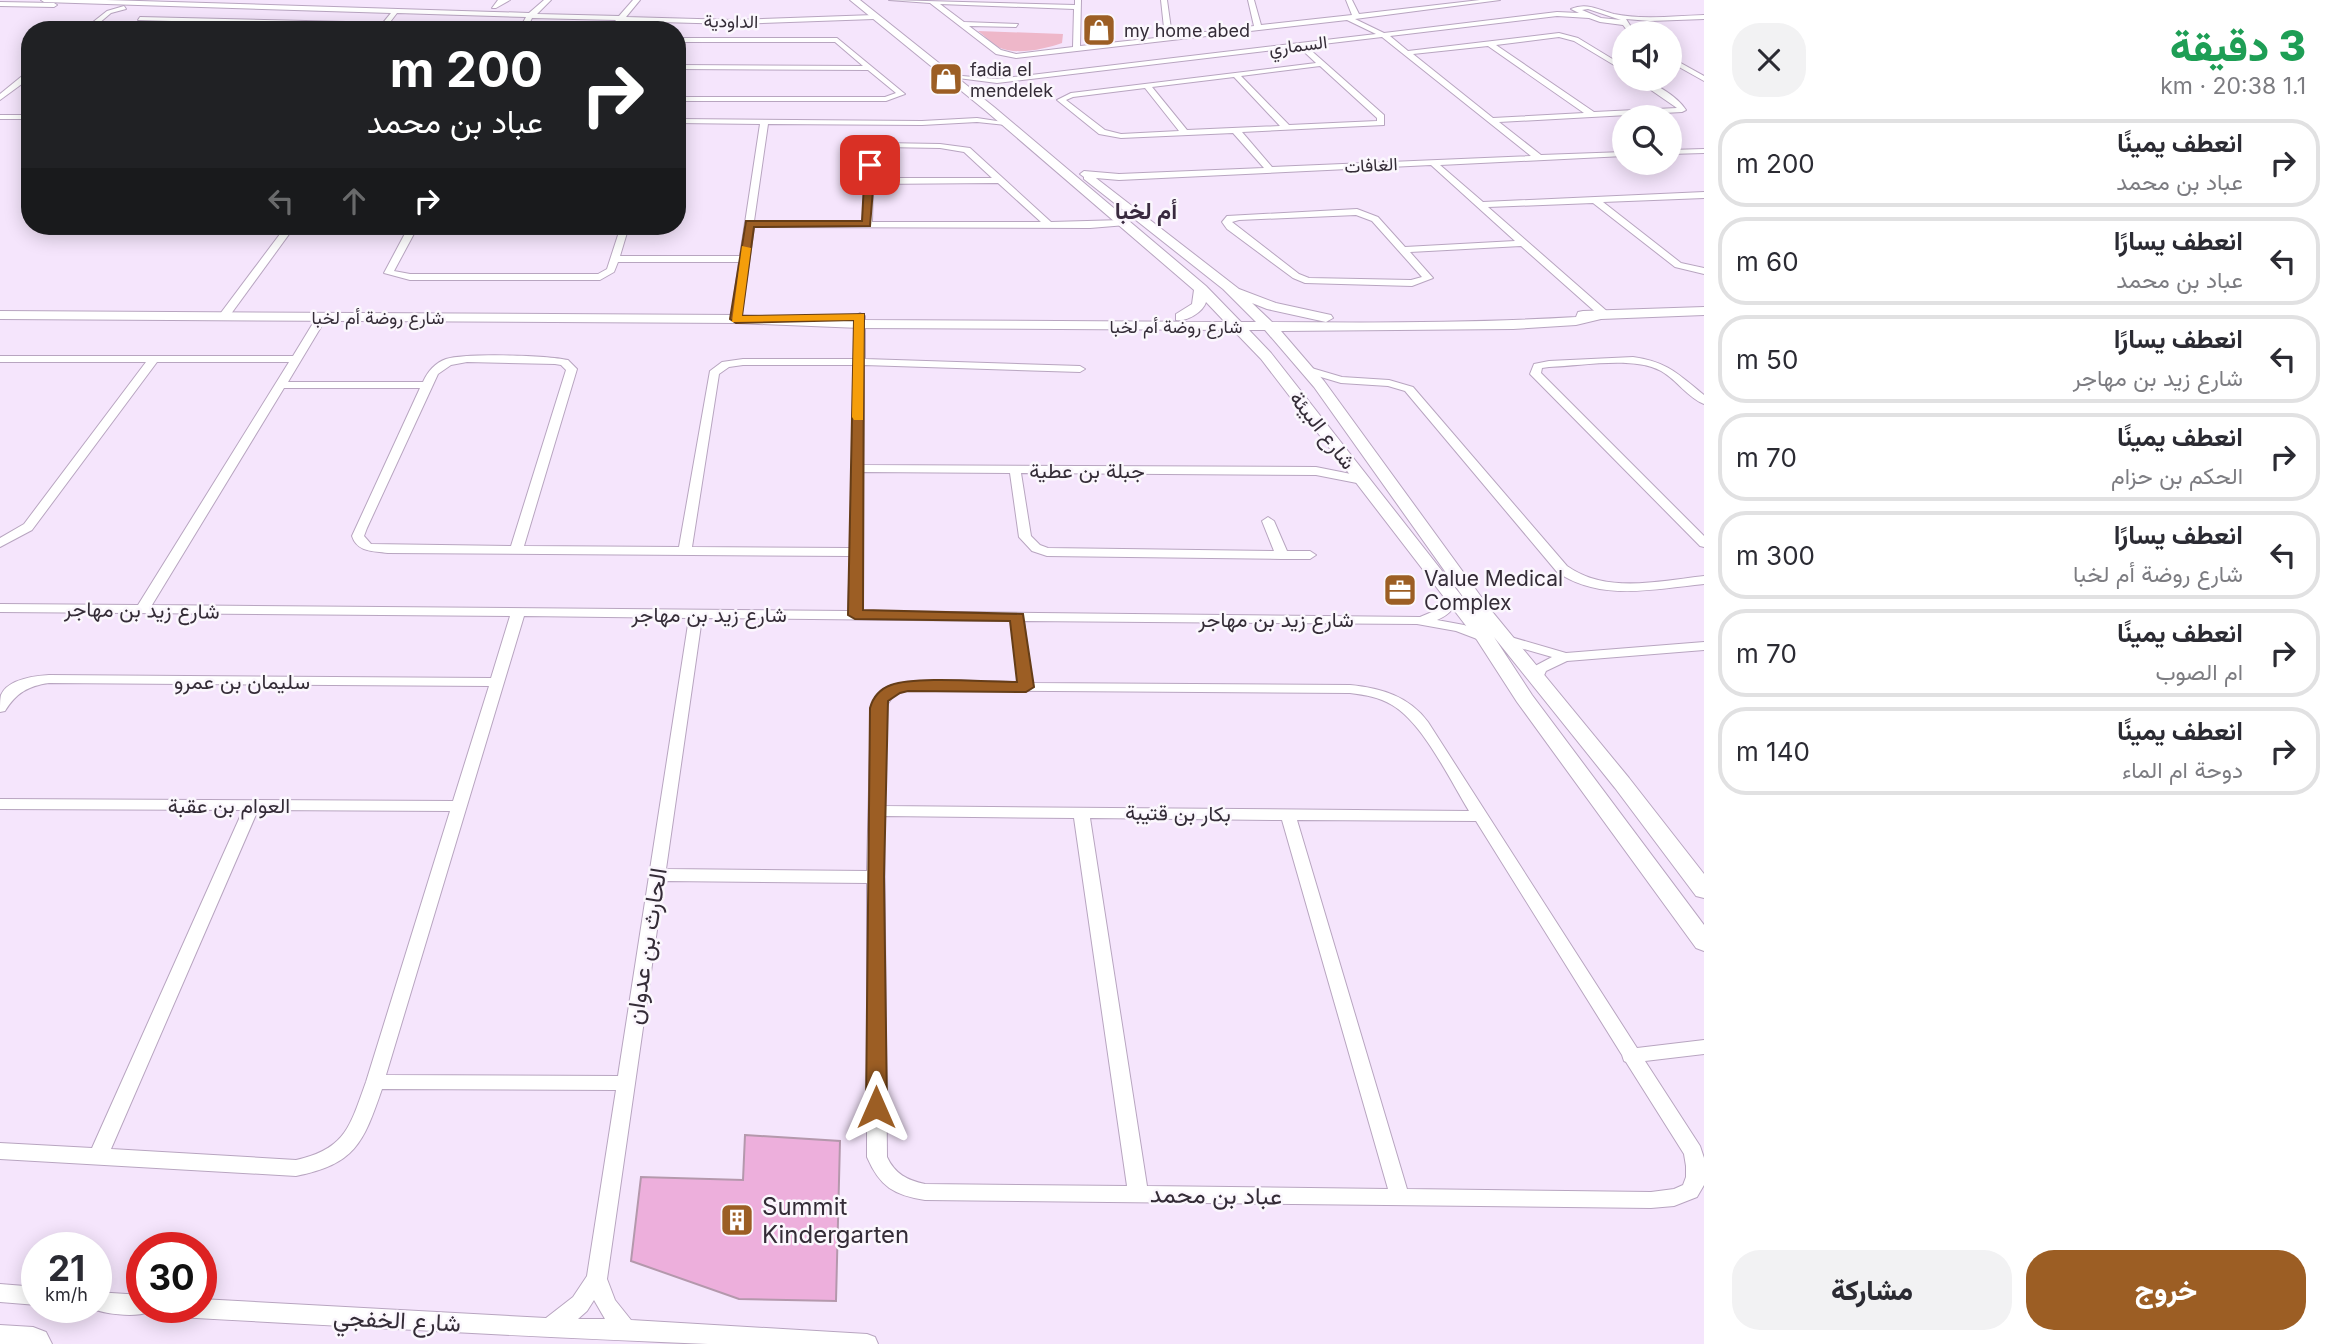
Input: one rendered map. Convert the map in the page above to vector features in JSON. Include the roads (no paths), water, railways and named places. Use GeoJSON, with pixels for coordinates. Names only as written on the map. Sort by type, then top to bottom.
{"type":"FeatureCollection","features":[{"type":"Feature","properties":{"kind":"highway"},"geometry":{"type":"LineString","coordinates":[[0,1342],[33,1344]]}},
{"type":"Feature","properties":{"kind":"street","name":"الداودية"},"geometry":{"type":"LineString","coordinates":[[44,0],[618,19],[776,22],[848,16],[874,17]]}},
{"type":"Feature","properties":{"kind":"street"},"geometry":{"type":"LineString","coordinates":[[496,8],[494,7],[502,0]]}},
{"type":"Feature","properties":{"kind":"street"},"geometry":{"type":"LineString","coordinates":[[488,15],[507,0]]}},
{"type":"Feature","properties":{"kind":"street"},"geometry":{"type":"LineString","coordinates":[[527,21],[548,0]]}},
{"type":"Feature","properties":{"kind":"street"},"geometry":{"type":"LineString","coordinates":[[618,19],[637,0]]}},
{"type":"Feature","properties":{"kind":"street"},"geometry":{"type":"LineString","coordinates":[[892,0],[1078,3],[1076,49]]}},
{"type":"Feature","properties":{"kind":"street"},"geometry":{"type":"LineString","coordinates":[[1164,0],[1169,38]]}},
{"type":"Feature","properties":{"kind":"street"},"geometry":{"type":"LineString","coordinates":[[1251,0],[1258,28]]}},
{"type":"Feature","properties":{"kind":"street"},"geometry":{"type":"LineString","coordinates":[[1349,0],[1352,17]]}},
{"type":"Feature","properties":{"kind":"street"},"geometry":{"type":"LineString","coordinates":[[932,1],[1006,55],[1497,0]]}},
{"type":"Feature","properties":{"kind":"street"},"geometry":{"type":"LineString","coordinates":[[1579,0],[1597,10]]}},
{"type":"Feature","properties":{"kind":"street"},"geometry":{"type":"LineString","coordinates":[[0,2],[11,5],[108,9]]}},
{"type":"Feature","properties":{"kind":"street","name":"الداودية"},"geometry":{"type":"LineString","coordinates":[[108,9],[156,8],[181,2],[279,9]]}},
{"type":"Feature","properties":{"kind":"street","name":"الداودية"},"geometry":{"type":"LineString","coordinates":[[848,16],[861,3]]}},
{"type":"Feature","properties":{"kind":"street","name":"شارع البيئة"},"geometry":{"type":"LineString","coordinates":[[861,3],[874,17],[990,109],[1201,289],[1290,348],[1373,459],[1494,638],[1524,698],[1704,942]]}},
{"type":"Feature","properties":{"kind":"street","name":"شارع البيئة"},"geometry":{"type":"LineString","coordinates":[[861,3],[962,78],[1228,286],[1250,322],[1257,346],[1451,595],[1536,679],[1622,783],[1704,890]]}},
{"type":"Feature","properties":{"kind":"street"},"geometry":{"type":"LineString","coordinates":[[1573,6],[1615,15],[1626,21]]}},
{"type":"Feature","properties":{"kind":"street"},"geometry":{"type":"LineString","coordinates":[[1573,6],[1612,25]]}},
{"type":"Feature","properties":{"kind":"street","name":"السماري"},"geometry":{"type":"LineString","coordinates":[[1557,14],[1573,6]]}},
{"type":"Feature","properties":{"kind":"street"},"geometry":{"type":"LineString","coordinates":[[138,21],[156,8]]}},
{"type":"Feature","properties":{"kind":"street"},"geometry":{"type":"LineString","coordinates":[[95,21],[108,9]]}},
{"type":"Feature","properties":{"kind":"street"},"geometry":{"type":"LineString","coordinates":[[349,21],[360,11]]}},
{"type":"Feature","properties":{"kind":"street"},"geometry":{"type":"LineString","coordinates":[[388,21],[395,12]]}},
{"type":"Feature","properties":{"kind":"street","name":"السماري"},"geometry":{"type":"LineString","coordinates":[[977,91],[984,85],[997,81],[1557,14],[1589,16]]}},
{"type":"Feature","properties":{"kind":"street"},"geometry":{"type":"LineString","coordinates":[[1615,15],[1650,19],[1701,18]]}},
{"type":"Feature","properties":{"kind":"street"},"geometry":{"type":"LineString","coordinates":[[1352,17],[1384,35],[1539,158]]}},
{"type":"Feature","properties":{"kind":"street"},"geometry":{"type":"LineString","coordinates":[[1600,20],[1612,21]]}},
{"type":"Feature","properties":{"kind":"street"},"geometry":{"type":"LineString","coordinates":[[162,21],[224,21]]}},
{"type":"Feature","properties":{"kind":"street"},"geometry":{"type":"LineString","coordinates":[[776,22],[781,40]]}},
{"type":"Feature","properties":{"kind":"street"},"geometry":{"type":"LineString","coordinates":[[961,24],[1016,25]]}},
{"type":"Feature","properties":{"kind":"street"},"geometry":{"type":"LineString","coordinates":[[1407,53],[1566,36],[1576,39],[1612,62]]}},
{"type":"Feature","properties":{"kind":"street"},"geometry":{"type":"LineString","coordinates":[[686,40],[836,40],[899,91],[900,96],[886,99],[686,99]]}},
{"type":"Feature","properties":{"kind":"street"},"geometry":{"type":"LineString","coordinates":[[1126,43],[1137,50]]}},
{"type":"Feature","properties":{"kind":"street"},"geometry":{"type":"LineString","coordinates":[[1489,43],[1594,116]]}},
{"type":"Feature","properties":{"kind":"street"},"geometry":{"type":"LineString","coordinates":[[1301,45],[1322,64],[1383,120],[1368,125],[1111,135],[1099,130],[1061,100],[1066,96],[1322,64]]}},
{"type":"Feature","properties":{"kind":"street"},"geometry":{"type":"LineString","coordinates":[[1148,56],[1158,62]]}},
{"type":"Feature","properties":{"kind":"street"},"geometry":{"type":"LineString","coordinates":[[1682,66],[1704,79]]}},
{"type":"Feature","properties":{"kind":"street"},"geometry":{"type":"LineString","coordinates":[[686,67],[870,68]]}},
{"type":"Feature","properties":{"kind":"street"},"geometry":{"type":"LineString","coordinates":[[1235,74],[1288,129]]}},
{"type":"Feature","properties":{"kind":"street","name":"السماري"},"geometry":{"type":"LineString","coordinates":[[962,78],[997,81]]}},
{"type":"Feature","properties":{"kind":"street"},"geometry":{"type":"LineString","coordinates":[[0,98],[21,81]]}},
{"type":"Feature","properties":{"kind":"street"},"geometry":{"type":"LineString","coordinates":[[1146,85],[1185,134]]}},
{"type":"Feature","properties":{"kind":"street"},"geometry":{"type":"LineString","coordinates":[[1492,120],[1682,110],[1679,105],[1657,91]]}},
{"type":"Feature","properties":{"kind":"street"},"geometry":{"type":"LineString","coordinates":[[812,122],[813,100]]}},
{"type":"Feature","properties":{"kind":"street"},"geometry":{"type":"LineString","coordinates":[[967,120],[990,109]]}},
{"type":"Feature","properties":{"kind":"street"},"geometry":{"type":"LineString","coordinates":[[0,117],[21,117]]}},
{"type":"Feature","properties":{"kind":"street"},"geometry":{"type":"LineString","coordinates":[[686,121],[931,123],[967,120],[1006,123]]}},
{"type":"Feature","properties":{"kind":"street"},"geometry":{"type":"LineString","coordinates":[[736,319],[764,122]]}},
{"type":"Feature","properties":{"kind":"street"},"geometry":{"type":"LineString","coordinates":[[1236,131],[1270,170]]}},
{"type":"Feature","properties":{"kind":"street"},"geometry":{"type":"LineString","coordinates":[[867,224],[871,148],[881,145],[961,148],[972,153],[1049,225]]}},
{"type":"Feature","properties":{"kind":"street"},"geometry":{"type":"LineString","coordinates":[[1682,152],[1700,151],[1704,157]]}},
{"type":"Feature","properties":{"kind":"street","name":"الغافات"},"geometry":{"type":"LineString","coordinates":[[1084,174],[1119,177],[1612,155]]}},
{"type":"Feature","properties":{"kind":"street"},"geometry":{"type":"LineString","coordinates":[[1433,163],[1600,315]]}},
{"type":"Feature","properties":{"kind":"street","name":"الغافات"},"geometry":{"type":"LineString","coordinates":[[1099,186],[1119,177]]}},
{"type":"Feature","properties":{"kind":"street"},"geometry":{"type":"LineString","coordinates":[[869,181],[1001,180]]}},
{"type":"Feature","properties":{"kind":"street"},"geometry":{"type":"LineString","coordinates":[[1481,205],[1704,195]]}},
{"type":"Feature","properties":{"kind":"street"},"geometry":{"type":"LineString","coordinates":[[1595,200],[1673,262],[1704,271]]}},
{"type":"Feature","properties":{"kind":"street"},"geometry":{"type":"LineString","coordinates":[[1404,250],[1428,275],[1426,281],[1315,282],[1296,276],[1227,222],[1230,218],[1239,217],[1357,212],[1374,219],[1404,250],[1524,243]]}},
{"type":"Feature","properties":{"kind":"street"},"geometry":{"type":"LineString","coordinates":[[749,224],[1123,223],[1140,229],[1250,322],[1355,446],[1373,459]]}},
{"type":"Feature","properties":{"kind":"street"},"geometry":{"type":"LineString","coordinates":[[224,316],[283,235]]}},
{"type":"Feature","properties":{"kind":"street"},"geometry":{"type":"LineString","coordinates":[[409,235],[391,266],[389,273],[392,275],[600,277],[609,273],[623,235]]}},
{"type":"Feature","properties":{"kind":"street"},"geometry":{"type":"LineString","coordinates":[[615,259],[744,259]]}},
{"type":"Feature","properties":{"kind":"street"},"geometry":{"type":"LineString","coordinates":[[1228,286],[1272,306],[1335,319]]}},
{"type":"Feature","properties":{"kind":"street"},"geometry":{"type":"LineString","coordinates":[[1178,322],[1198,306],[1201,289]]}},
{"type":"Feature","properties":{"kind":"street","name":"شارع روضة أم لخبا"},"geometry":{"type":"LineString","coordinates":[[0,315],[1250,322],[1704,311]]}},
{"type":"Feature","properties":{"kind":"street","name":"شارع روضة أم لخبا"},"geometry":{"type":"LineString","coordinates":[[1250,322],[1311,327],[1500,325],[1576,321],[1600,315]]}},
{"type":"Feature","properties":{"kind":"street"},"geometry":{"type":"LineString","coordinates":[[142,610],[322,317]]}},
{"type":"Feature","properties":{"kind":"street"},"geometry":{"type":"LineString","coordinates":[[855,615],[860,320]]}},
{"type":"Feature","properties":{"kind":"street"},"geometry":{"type":"LineString","coordinates":[[1178,322],[1257,346]]}},
{"type":"Feature","properties":{"kind":"street"},"geometry":{"type":"LineString","coordinates":[[1290,348],[1294,336],[1311,327]]}},
{"type":"Feature","properties":{"kind":"street"},"geometry":{"type":"LineString","coordinates":[[0,359],[296,359]]}},
{"type":"Feature","properties":{"kind":"street"},"geometry":{"type":"LineString","coordinates":[[0,543],[28,527],[154,359]]}},
{"type":"Feature","properties":{"kind":"street"},"geometry":{"type":"LineString","coordinates":[[516,550],[572,369],[564,362],[547,360],[455,360],[437,367],[426,386],[358,536],[360,542],[368,547],[388,549],[516,550],[856,552]]}},
{"type":"Feature","properties":{"kind":"street"},"geometry":{"type":"LineString","coordinates":[[1704,401],[1667,370],[1646,361],[1549,364],[1535,369],[1535,374],[1704,543]]}},
{"type":"Feature","properties":{"kind":"street"},"geometry":{"type":"LineString","coordinates":[[685,551],[717,369],[726,364],[860,362],[1080,369]]}},
{"type":"Feature","properties":{"kind":"street"},"geometry":{"type":"LineString","coordinates":[[1308,370],[1329,377],[1389,383],[1404,387],[1412,393],[1569,576],[1581,583],[1609,587],[1704,580]]}},
{"type":"Feature","properties":{"kind":"street"},"geometry":{"type":"LineString","coordinates":[[1328,396],[1337,387],[1354,381]]}},
{"type":"Feature","properties":{"kind":"street"},"geometry":{"type":"LineString","coordinates":[[281,385],[426,386]]}},
{"type":"Feature","properties":{"kind":"street"},"geometry":{"type":"LineString","coordinates":[[1316,471],[1334,463],[1340,450]]}},
{"type":"Feature","properties":{"kind":"street","name":"جبلة بن عطية"},"geometry":{"type":"LineString","coordinates":[[858,468],[1316,471],[1362,480]]}},
{"type":"Feature","properties":{"kind":"street"},"geometry":{"type":"LineString","coordinates":[[1016,469],[1025,537],[1036,548],[1047,552],[1310,555]]}},
{"type":"Feature","properties":{"kind":"street"},"geometry":{"type":"LineString","coordinates":[[1268,521],[1282,555]]}},
{"type":"Feature","properties":{"kind":"street","name":"شارع زيد بن مهاجر"},"geometry":{"type":"LineString","coordinates":[[1417,620],[1444,612],[1449,607],[1451,595]]}},
{"type":"Feature","properties":{"kind":"street","name":"شارع زيد بن مهاجر"},"geometry":{"type":"LineString","coordinates":[[0,608],[1417,620],[1452,626],[1564,657]]}},
{"type":"Feature","properties":{"kind":"street"},"geometry":{"type":"LineString","coordinates":[[0,1151],[296,1168],[319,1165],[337,1157],[349,1146],[375,1082],[518,613]]}},
{"type":"Feature","properties":{"kind":"street","name":"الحارث بن عدوان"},"geometry":{"type":"LineString","coordinates":[[550,1328],[580,1304],[597,1279],[624,1083],[696,614]]}},
{"type":"Feature","properties":{"kind":"street"},"geometry":{"type":"LineString","coordinates":[[1017,617],[1026,687]]}},
{"type":"Feature","properties":{"kind":"street"},"geometry":{"type":"LineString","coordinates":[[1536,679],[1540,669],[1564,657],[1704,646]]}},
{"type":"Feature","properties":{"kind":"street","name":"سليمان بن عمرو"},"geometry":{"type":"LineString","coordinates":[[0,708],[9,693],[17,687],[27,682],[49,679],[496,682]]}},
{"type":"Feature","properties":{"kind":"street","name":"عباد بن محمد"},"geometry":{"type":"LineString","coordinates":[[908,686],[1026,687],[1374,691],[1389,696],[1412,712],[1693,1152],[1699,1167],[1700,1181],[1694,1191],[1677,1198],[1651,1200],[925,1192],[905,1188],[890,1181],[882,1171],[877,1157],[875,877],[880,699],[886,693],[908,686]]}},
{"type":"Feature","properties":{"kind":"street","name":"العوام بن عقبة"},"geometry":{"type":"LineString","coordinates":[[0,804],[458,806]]}},
{"type":"Feature","properties":{"kind":"street"},"geometry":{"type":"LineString","coordinates":[[98,1157],[253,805]]}},
{"type":"Feature","properties":{"kind":"street","name":"بكار بن قتيبة"},"geometry":{"type":"LineString","coordinates":[[876,811],[1480,816]]}},
{"type":"Feature","properties":{"kind":"street"},"geometry":{"type":"LineString","coordinates":[[1081,813],[1138,1194]]}},
{"type":"Feature","properties":{"kind":"street"},"geometry":{"type":"LineString","coordinates":[[1288,814],[1399,1197]]}},
{"type":"Feature","properties":{"kind":"street"},"geometry":{"type":"LineString","coordinates":[[657,874],[875,877]]}},
{"type":"Feature","properties":{"kind":"street"},"geometry":{"type":"LineString","coordinates":[[1630,1056],[1704,1047]]}},
{"type":"Feature","properties":{"kind":"street"},"geometry":{"type":"LineString","coordinates":[[375,1082],[624,1083]]}},
{"type":"Feature","properties":{"kind":"street"},"geometry":{"type":"LineString","coordinates":[[597,1279],[607,1306],[626,1329]]}},
{"type":"Feature","properties":{"kind":"street"},"geometry":{"type":"LineString","coordinates":[[0,1293],[21,1295]]}},
{"type":"Feature","properties":{"kind":"street","name":"شارع الخفجي"},"geometry":{"type":"LineString","coordinates":[[217,1309],[867,1344]]}},
{"type":"Feature","properties":{"kind":"place","name":"my home abed"},"geometry":{"type":"Point","coordinates":[1099,30]}},
{"type":"Feature","properties":{"kind":"place","name":"fadia el mendelek"},"geometry":{"type":"Point","coordinates":[946,79]}},
{"type":"Feature","properties":{"kind":"place","name":"Value Medical Complex"},"geometry":{"type":"Point","coordinates":[1400,590]}},
{"type":"Feature","properties":{"kind":"place","name":"Summit Kindergarten"},"geometry":{"type":"Point","coordinates":[737,1220]}},
{"type":"Feature","properties":{"kind":"district","name":"أم لخبا"},"geometry":{"type":"Point","coordinates":[1146,211]}}]}
